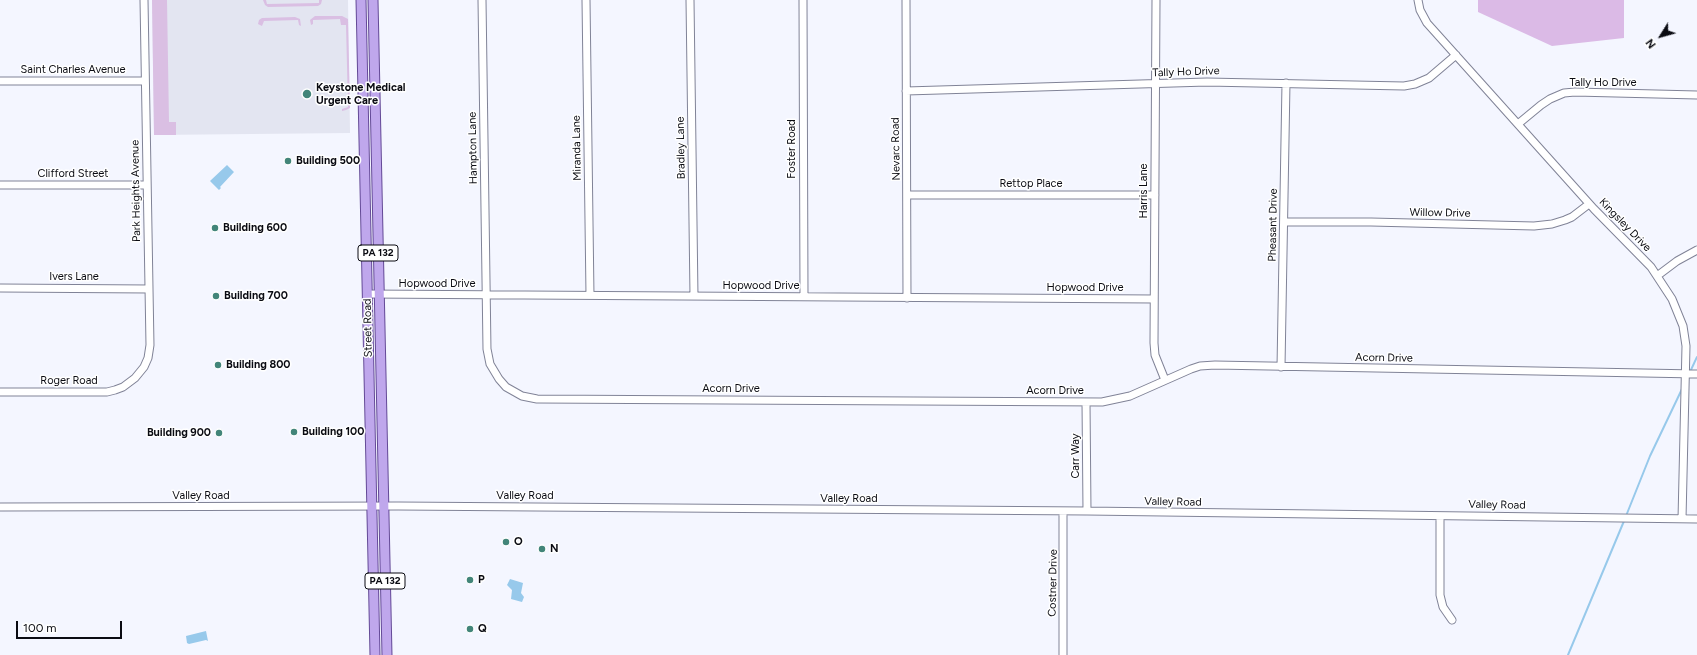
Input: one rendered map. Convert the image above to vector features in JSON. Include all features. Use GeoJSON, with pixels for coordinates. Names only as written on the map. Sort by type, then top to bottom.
{"type":"FeatureCollection","features":[{"type":"Feature","properties":{"kind":"main road","name":"Street Road"},"geometry":{"type":"LineString","coordinates":[[361,0],[375,655]]}},
{"type":"Feature","properties":{"kind":"main road","name":"Street Road"},"geometry":{"type":"LineString","coordinates":[[373,0],[387,655]]}},
{"type":"Feature","properties":{"kind":"street","name":"Park Heights Avenue"},"geometry":{"type":"LineString","coordinates":[[135,378],[144,366],[149,351],[144,0]]}},
{"type":"Feature","properties":{"kind":"street","name":"Hampton Lane"},"geometry":{"type":"LineString","coordinates":[[482,0],[487,295]]}},
{"type":"Feature","properties":{"kind":"street","name":"Miranda Lane"},"geometry":{"type":"LineString","coordinates":[[586,0],[590,296]]}},
{"type":"Feature","properties":{"kind":"street","name":"Bradley Lane"},"geometry":{"type":"LineString","coordinates":[[690,0],[694,296]]}},
{"type":"Feature","properties":{"kind":"street","name":"Foster Road"},"geometry":{"type":"LineString","coordinates":[[803,0],[804,297]]}},
{"type":"Feature","properties":{"kind":"street","name":"Nevarc Road"},"geometry":{"type":"LineString","coordinates":[[906,0],[907,298]]}},
{"type":"Feature","properties":{"kind":"street","name":"Harris Lane"},"geometry":{"type":"LineString","coordinates":[[1156,0],[1155,355],[1165,380]]}},
{"type":"Feature","properties":{"kind":"street","name":"Kingsley Drive"},"geometry":{"type":"LineString","coordinates":[[1418,0],[1425,20],[1589,204],[1643,259],[1657,276],[1672,299],[1683,326],[1686,346],[1682,519]]}},
{"type":"Feature","properties":{"kind":"street","name":"Tally Ho Drive"},"geometry":{"type":"LineString","coordinates":[[906,91],[1207,82],[1404,86],[1416,84],[1429,78],[1456,55]]}},
{"type":"Feature","properties":{"kind":"street","name":"Saint Charles Avenue"},"geometry":{"type":"LineString","coordinates":[[0,81],[145,81]]}},
{"type":"Feature","properties":{"kind":"street","name":"Pheasant Drive"},"geometry":{"type":"LineString","coordinates":[[1281,367],[1286,83]]}},
{"type":"Feature","properties":{"kind":"street","name":"Tally Ho Drive"},"geometry":{"type":"LineString","coordinates":[[1518,124],[1550,98],[1564,93],[1697,95]]}},
{"type":"Feature","properties":{"kind":"street","name":"Clifford Street"},"geometry":{"type":"LineString","coordinates":[[0,185],[147,185]]}},
{"type":"Feature","properties":{"kind":"street","name":"Rettop Place"},"geometry":{"type":"LineString","coordinates":[[907,194],[1155,195]]}},
{"type":"Feature","properties":{"kind":"street","name":"Willow Drive"},"geometry":{"type":"LineString","coordinates":[[1284,222],[1371,222],[1538,226],[1572,217],[1589,204]]}},
{"type":"Feature","properties":{"kind":"street"},"geometry":{"type":"LineString","coordinates":[[1657,276],[1683,257],[1697,250]]}},
{"type":"Feature","properties":{"kind":"street","name":"Ivers Lane"},"geometry":{"type":"LineString","coordinates":[[0,288],[149,289]]}},
{"type":"Feature","properties":{"kind":"street","name":"Hopwood Drive"},"geometry":{"type":"LineString","coordinates":[[367,294],[1154,299]]}},
{"type":"Feature","properties":{"kind":"street","name":"Acorn Drive"},"geometry":{"type":"LineString","coordinates":[[487,295],[487,349],[490,364],[506,387],[522,396],[529,398],[1086,402],[1119,400],[1200,366],[1697,374]]}},
{"type":"Feature","properties":{"kind":"street","name":"Roger Road"},"geometry":{"type":"LineString","coordinates":[[0,392],[107,392],[123,387],[135,378]]}},
{"type":"Feature","properties":{"kind":"street","name":"Carr Way"},"geometry":{"type":"LineString","coordinates":[[1086,402],[1087,511]]}},
{"type":"Feature","properties":{"kind":"street","name":"Valley Road"},"geometry":{"type":"LineString","coordinates":[[0,507],[384,506],[1087,511],[1697,519]]}},
{"type":"Feature","properties":{"kind":"street","name":"Costner Drive"},"geometry":{"type":"LineString","coordinates":[[1063,511],[1063,655]]}},
{"type":"Feature","properties":{"kind":"street"},"geometry":{"type":"LineString","coordinates":[[1440,516],[1440,595],[1443,607],[1452,620]]}},
{"type":"Feature","properties":{"kind":"shaded area"},"geometry":{"type":"Polygon","coordinates":[[[152,0],[348,0],[350,133],[154,135],[152,0]]]}},
{"type":"Feature","properties":{"kind":"shaded area"},"geometry":{"type":"Polygon","coordinates":[[[152,0],[167,0],[169,122],[176,122],[176,135],[154,135],[152,0]]]}},
{"type":"Feature","properties":{"kind":"shaded area"},"geometry":{"type":"Polygon","coordinates":[[[263,0],[266,0],[267,4],[319,3],[319,0],[322,0],[321,4],[318,6],[268,7],[265,5],[263,0]]]}},
{"type":"Feature","properties":{"kind":"shaded area"},"geometry":{"type":"Polygon","coordinates":[[[1478,0],[1624,0],[1624,38],[1552,46],[1478,12],[1478,0]]]}},
{"type":"Feature","properties":{"kind":"shaded area"},"geometry":{"type":"Polygon","coordinates":[[[315,16],[342,16],[348,19],[350,108],[346,110],[342,111],[342,109],[348,107],[346,25],[341,25],[340,19],[313,20],[313,24],[311,25],[310,20],[315,16]]]}},
{"type":"Feature","properties":{"kind":"shaded area"},"geometry":{"type":"Polygon","coordinates":[[[295,17],[300,19],[301,26],[299,25],[298,20],[264,21],[262,26],[258,24],[259,20],[262,18],[295,17]]]}},
{"type":"Feature","properties":{"kind":"water"},"geometry":{"type":"Polygon","coordinates":[[[227,165],[234,172],[219,190],[210,181],[227,165]]]}},
{"type":"Feature","properties":{"kind":"water"},"geometry":{"type":"Polygon","coordinates":[[[510,579],[523,583],[521,593],[524,597],[522,602],[511,599],[512,590],[507,585],[510,579]]]}},
{"type":"Feature","properties":{"kind":"water"},"geometry":{"type":"Polygon","coordinates":[[[206,631],[208,641],[187,643],[186,636],[206,631]]]}},
{"type":"Feature","properties":{"kind":"waterway"},"geometry":{"type":"LineString","coordinates":[[1690,372],[1697,357]]}},
{"type":"Feature","properties":{"kind":"waterway"},"geometry":{"type":"LineString","coordinates":[[1626,516],[1650,456],[1682,389]]}},
{"type":"Feature","properties":{"kind":"waterway"},"geometry":{"type":"LineString","coordinates":[[1568,655],[1624,521]]}},
{"type":"Feature","properties":{"kind":"place","name":"Keystone Medical Urgent Care"},"geometry":{"type":"Point","coordinates":[307,94]}},
{"type":"Feature","properties":{"kind":"place","name":"Building 500"},"geometry":{"type":"Point","coordinates":[288,161]}},
{"type":"Feature","properties":{"kind":"place","name":"Building 600"},"geometry":{"type":"Point","coordinates":[215,228]}},
{"type":"Feature","properties":{"kind":"place","name":"Building 700"},"geometry":{"type":"Point","coordinates":[216,296]}},
{"type":"Feature","properties":{"kind":"place","name":"Building 800"},"geometry":{"type":"Point","coordinates":[218,365]}},
{"type":"Feature","properties":{"kind":"place","name":"Building 100"},"geometry":{"type":"Point","coordinates":[294,432]}},
{"type":"Feature","properties":{"kind":"place","name":"Building 900"},"geometry":{"type":"Point","coordinates":[219,433]}},
{"type":"Feature","properties":{"kind":"place","name":"O"},"geometry":{"type":"Point","coordinates":[506,542]}},
{"type":"Feature","properties":{"kind":"place","name":"N"},"geometry":{"type":"Point","coordinates":[542,549]}},
{"type":"Feature","properties":{"kind":"place","name":"P"},"geometry":{"type":"Point","coordinates":[470,580]}},
{"type":"Feature","properties":{"kind":"place","name":"Q"},"geometry":{"type":"Point","coordinates":[470,629]}}]}
